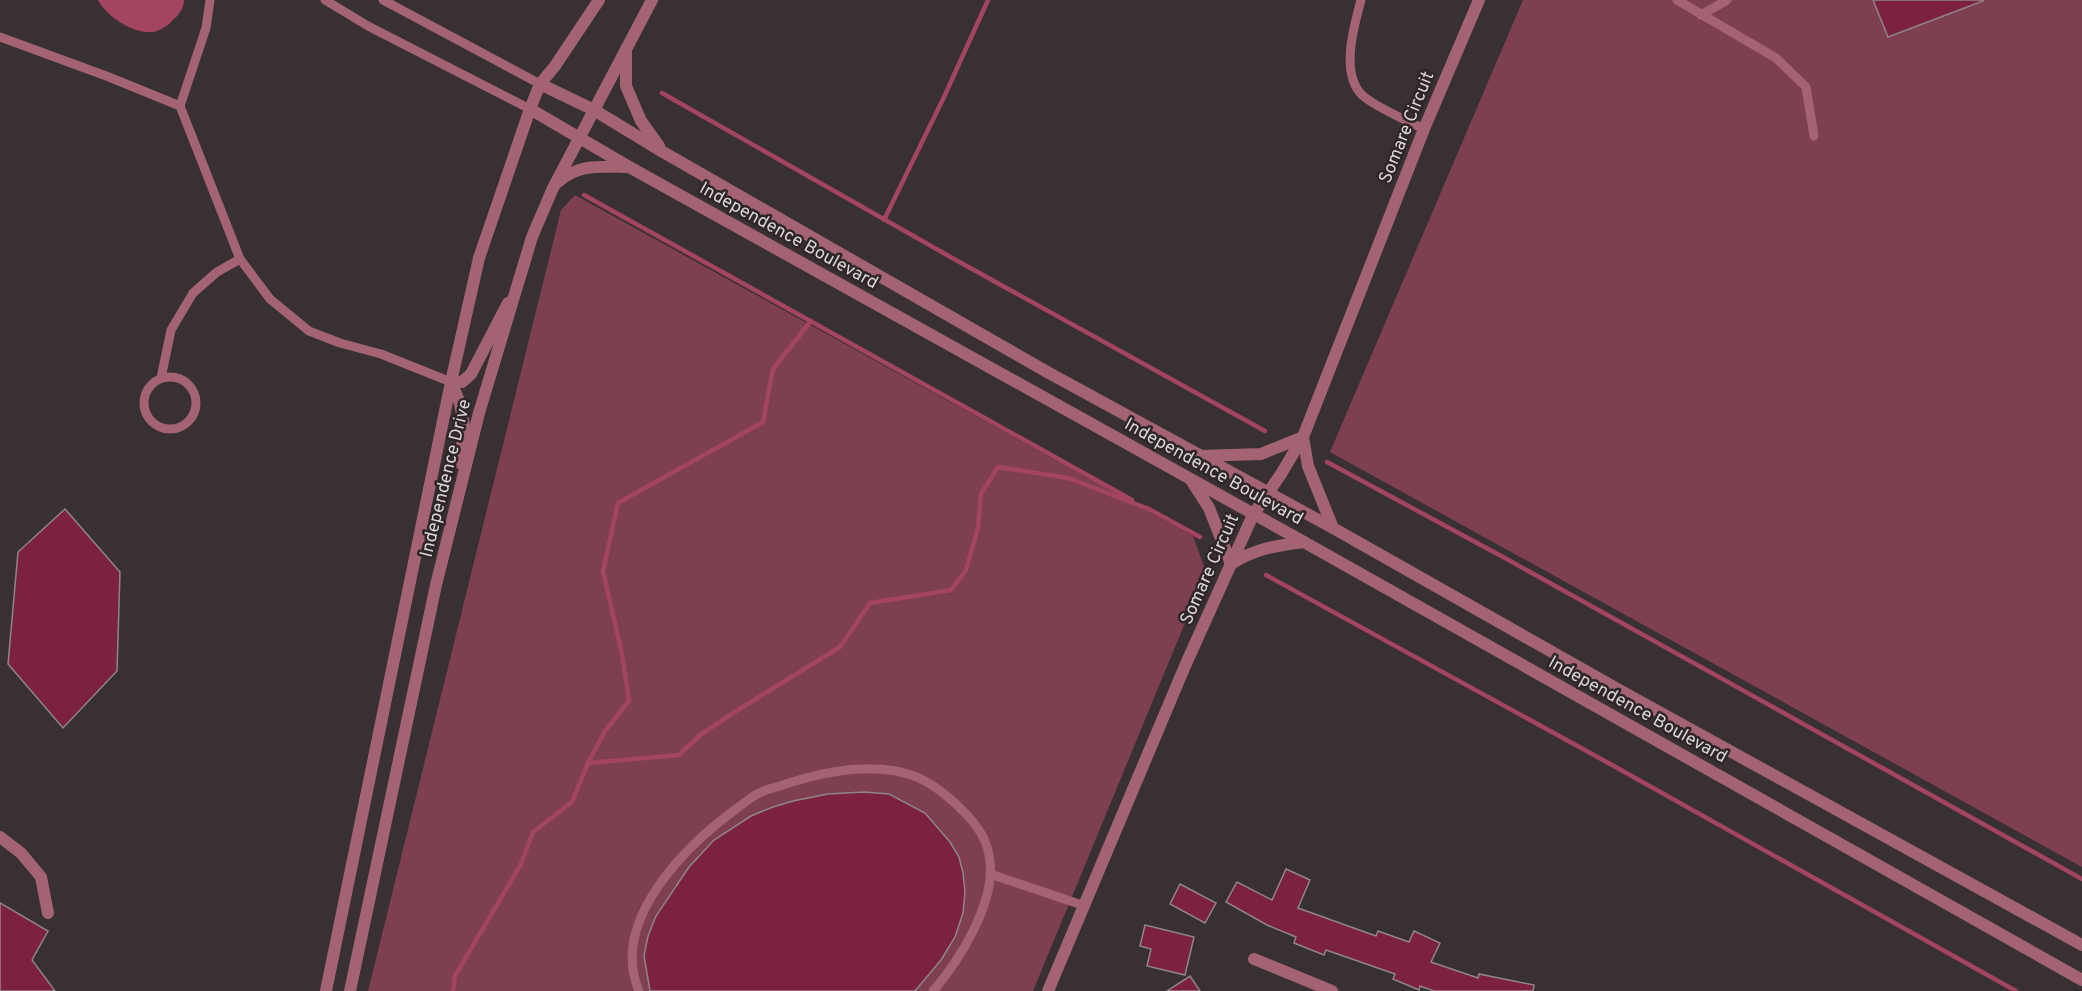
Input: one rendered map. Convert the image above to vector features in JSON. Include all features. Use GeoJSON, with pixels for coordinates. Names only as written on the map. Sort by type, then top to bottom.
{"type":"FeatureCollection","features":[{"type":"Feature","properties":{"kind":"street","name":"Independence Drive"},"geometry":{"type":"LineString","coordinates":[[327,991],[451,382],[479,258],[540,84],[555,66],[599,0]]}},
{"type":"Feature","properties":{"kind":"street","name":"Independence Drive"},"geometry":{"type":"LineString","coordinates":[[350,991],[436,585],[479,413],[532,237],[553,188],[652,0]]}},
{"type":"Feature","properties":{"kind":"street","name":"Somare Circuit"},"geometry":{"type":"LineString","coordinates":[[1048,991],[1185,666],[1253,514],[1303,437],[1424,129],[1479,0]]}},
{"type":"Feature","properties":{"kind":"street"},"geometry":{"type":"LineString","coordinates":[[626,48],[626,86],[641,121],[663,152]]}},
{"type":"Feature","properties":{"kind":"street","name":"Independence Boulevard"},"geometry":{"type":"LineString","coordinates":[[540,84],[594,110],[663,152],[1049,373],[1333,528],[1631,697],[2082,945]]}},
{"type":"Feature","properties":{"kind":"street","name":"Independence Boulevard"},"geometry":{"type":"LineString","coordinates":[[530,109],[581,137],[630,168],[1304,542],[2082,980]]}},
{"type":"Feature","properties":{"kind":"street"},"geometry":{"type":"LineString","coordinates":[[553,188],[568,173],[586,167],[630,168]]}},
{"type":"Feature","properties":{"kind":"street"},"geometry":{"type":"LineString","coordinates":[[462,478],[460,461],[464,426],[460,403],[451,382],[462,382],[471,374],[519,284]]}},
{"type":"Feature","properties":{"kind":"street"},"geometry":{"type":"LineString","coordinates":[[1200,456],[1261,454],[1303,437],[1308,465],[1333,528]]}},
{"type":"Feature","properties":{"kind":"street"},"geometry":{"type":"LineString","coordinates":[[1191,479],[1209,508],[1231,564],[1250,552],[1272,546],[1304,542]]}},
{"type":"Feature","properties":{"kind":"street"},"geometry":{"type":"LineString","coordinates":[[0,837],[21,853],[41,877],[48,913]]}},
{"type":"Feature","properties":{"kind":"street"},"geometry":{"type":"LineString","coordinates":[[1254,959],[1332,991]]}},
{"type":"Feature","properties":{"kind":"lane"},"geometry":{"type":"LineString","coordinates":[[210,0],[206,28],[180,106],[240,259],[270,299],[309,330],[340,344],[381,354],[451,382]]}},
{"type":"Feature","properties":{"kind":"lane","name":"Independence Boulevard"},"geometry":{"type":"LineString","coordinates":[[325,0],[368,26],[530,109]]}},
{"type":"Feature","properties":{"kind":"lane","name":"Independence Boulevard"},"geometry":{"type":"LineString","coordinates":[[383,0],[540,84]]}},
{"type":"Feature","properties":{"kind":"lane"},"geometry":{"type":"LineString","coordinates":[[1361,0],[1354,26],[1350,62],[1354,83],[1362,95],[1391,113],[1424,129]]}},
{"type":"Feature","properties":{"kind":"lane"},"geometry":{"type":"LineString","coordinates":[[1677,0],[1776,58],[1806,87],[1814,136]]}},
{"type":"Feature","properties":{"kind":"lane"},"geometry":{"type":"LineString","coordinates":[[1701,15],[1727,0]]}},
{"type":"Feature","properties":{"kind":"lane"},"geometry":{"type":"LineString","coordinates":[[0,37],[109,76],[180,106]]}},
{"type":"Feature","properties":{"kind":"lane"},"geometry":{"type":"LineString","coordinates":[[161,378],[171,330],[193,292],[217,272],[240,259]]}},
{"type":"Feature","properties":{"kind":"lane"},"geometry":{"type":"LineString","coordinates":[[177,377],[185,381],[195,394],[196,403],[191,418],[177,428],[159,427],[146,415],[143,397],[153,382],[161,378],[177,377]]}},
{"type":"Feature","properties":{"kind":"lane"},"geometry":{"type":"LineString","coordinates":[[639,991],[633,976],[634,937],[638,922],[646,904],[675,862],[704,834],[758,793],[807,777],[849,770],[887,770],[914,776],[950,797],[970,817],[984,839],[990,860],[990,874],[979,919],[959,957],[933,991]]}},
{"type":"Feature","properties":{"kind":"lane"},"geometry":{"type":"LineString","coordinates":[[990,874],[1085,906]]}},
{"type":"Feature","properties":{"kind":"shaded area"},"geometry":{"type":"Polygon","coordinates":[[[98,0],[184,0],[179,14],[169,24],[153,32],[145,32],[121,23],[98,0]]]}},
{"type":"Feature","properties":{"kind":"shaded area"},"geometry":{"type":"Polygon","coordinates":[[[1523,0],[2082,0],[2082,867],[1330,452],[1523,0]]]}},
{"type":"Feature","properties":{"kind":"shaded area"},"geometry":{"type":"Polygon","coordinates":[[[575,195],[1193,536],[1206,572],[1033,991],[368,991],[561,210],[575,195]]]}},
{"type":"Feature","properties":{"kind":"building"},"geometry":{"type":"Polygon","coordinates":[[[1873,0],[1983,0],[1983,1],[1888,37],[1873,0]]]}},
{"type":"Feature","properties":{"kind":"building"},"geometry":{"type":"Polygon","coordinates":[[[65,509],[120,572],[117,671],[63,728],[8,664],[18,552],[65,509]]]}},
{"type":"Feature","properties":{"kind":"building"},"geometry":{"type":"Polygon","coordinates":[[[864,792],[889,794],[925,813],[950,842],[959,857],[965,892],[963,913],[955,937],[941,960],[915,991],[650,991],[644,956],[648,936],[656,916],[689,867],[714,840],[751,816],[773,807],[828,794],[864,792]]]}},
{"type":"Feature","properties":{"kind":"building"},"geometry":{"type":"Polygon","coordinates":[[[1286,869],[1310,880],[1298,908],[1376,936],[1378,931],[1409,942],[1414,931],[1440,943],[1431,962],[1478,978],[1479,974],[1534,985],[1533,991],[1434,991],[1420,986],[1419,990],[1393,979],[1395,974],[1326,950],[1324,955],[1294,943],[1296,937],[1267,925],[1226,902],[1237,882],[1272,900],[1286,869]]]}},
{"type":"Feature","properties":{"kind":"building"},"geometry":{"type":"Polygon","coordinates":[[[1180,884],[1216,903],[1205,923],[1170,904],[1180,884]]]}},
{"type":"Feature","properties":{"kind":"building"},"geometry":{"type":"Polygon","coordinates":[[[0,903],[48,931],[32,960],[55,991],[0,991],[0,903]]]}},
{"type":"Feature","properties":{"kind":"building"},"geometry":{"type":"Polygon","coordinates":[[[1145,925],[1194,937],[1185,975],[1147,966],[1151,949],[1140,946],[1145,925]]]}},
{"type":"Feature","properties":{"kind":"building"},"geometry":{"type":"Polygon","coordinates":[[[1190,976],[1200,991],[1167,991],[1190,976]]]}},
{"type":"Feature","properties":{"kind":"waterway"},"geometry":{"type":"LineString","coordinates":[[884,220],[988,0]]}},
{"type":"Feature","properties":{"kind":"waterway"},"geometry":{"type":"LineString","coordinates":[[662,93],[954,259],[1265,431]]}},
{"type":"Feature","properties":{"kind":"waterway"},"geometry":{"type":"LineString","coordinates":[[584,195],[1132,500]]}},
{"type":"Feature","properties":{"kind":"waterway"},"geometry":{"type":"LineString","coordinates":[[453,991],[455,976],[521,864],[533,832],[572,802],[588,763],[605,731],[629,701],[622,654],[603,571],[618,503],[763,422],[773,369],[811,321]]}},
{"type":"Feature","properties":{"kind":"waterway"},"geometry":{"type":"LineString","coordinates":[[1327,462],[1503,557],[2082,879]]}},
{"type":"Feature","properties":{"kind":"waterway"},"geometry":{"type":"LineString","coordinates":[[588,763],[679,755],[700,735],[840,647],[870,603],[951,590],[966,570],[978,528],[981,494],[998,467],[1068,478],[1149,509]]}},
{"type":"Feature","properties":{"kind":"waterway"},"geometry":{"type":"LineString","coordinates":[[1147,508],[1200,537]]}},
{"type":"Feature","properties":{"kind":"waterway"},"geometry":{"type":"LineString","coordinates":[[1266,575],[2016,991]]}}]}
